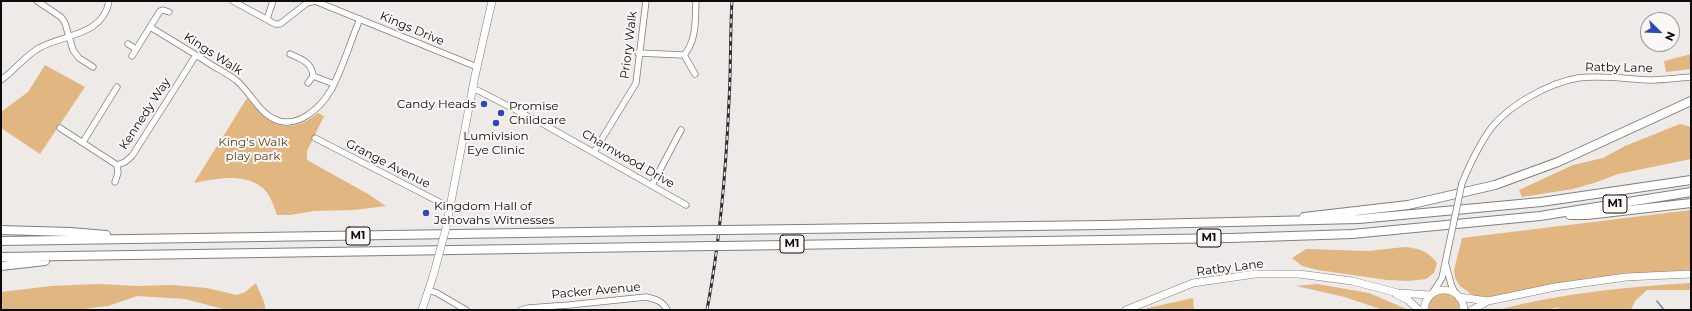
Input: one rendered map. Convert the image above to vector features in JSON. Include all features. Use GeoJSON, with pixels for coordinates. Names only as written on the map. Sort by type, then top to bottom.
{"type":"FeatureCollection","features":[{"type":"Feature","properties":{"kind":"highway","name":"M1"},"geometry":{"type":"LineString","coordinates":[[1278,221],[1408,205],[1495,185],[1558,162],[1691,102]]}},
{"type":"Feature","properties":{"kind":"highway","name":"M1"},"geometry":{"type":"LineString","coordinates":[[1673,110],[1691,106]]}},
{"type":"Feature","properties":{"kind":"highway","name":"M1"},"geometry":{"type":"LineString","coordinates":[[1,241],[1352,220],[1541,202],[1691,180]]}},
{"type":"Feature","properties":{"kind":"highway","name":"M1"},"geometry":{"type":"LineString","coordinates":[[1,257],[1232,238],[1352,234],[1540,216],[1691,192]]}},
{"type":"Feature","properties":{"kind":"highway","name":"M1"},"geometry":{"type":"LineString","coordinates":[[1540,216],[1587,215],[1691,203]]}},
{"type":"Feature","properties":{"kind":"highway"},"geometry":{"type":"LineString","coordinates":[[1,230],[70,232],[154,239]]}},
{"type":"Feature","properties":{"kind":"highway"},"geometry":{"type":"LineString","coordinates":[[1,266],[83,256]]}},
{"type":"Feature","properties":{"kind":"main road"},"geometry":{"type":"LineString","coordinates":[[422,310],[434,273],[450,210],[472,89],[492,1]]}},
{"type":"Feature","properties":{"kind":"main road","name":"Ratby Lane"},"geometry":{"type":"LineString","coordinates":[[1126,310],[1193,283],[1255,274],[1299,274],[1352,281],[1389,291],[1408,300],[1419,310]]}},
{"type":"Feature","properties":{"kind":"main road"},"geometry":{"type":"LineString","coordinates":[[1472,310],[1488,301],[1555,287],[1626,277],[1691,274]]}},
{"type":"Feature","properties":{"kind":"main road"},"geometry":{"type":"LineString","coordinates":[[1424,310],[1424,305],[1431,294],[1441,290],[1457,295],[1488,301]]}},
{"type":"Feature","properties":{"kind":"main road","name":"Ratby Lane"},"geometry":{"type":"LineString","coordinates":[[1389,291],[1431,294]]}},
{"type":"Feature","properties":{"kind":"main road"},"geometry":{"type":"LineString","coordinates":[[1457,295],[1462,301],[1464,310]]}},
{"type":"Feature","properties":{"kind":"street"},"geometry":{"type":"LineString","coordinates":[[36,1],[61,17],[65,22],[69,41],[73,50],[79,58],[93,67]]}},
{"type":"Feature","properties":{"kind":"street"},"geometry":{"type":"LineString","coordinates":[[1,80],[35,51],[92,28],[104,14],[110,1]]}},
{"type":"Feature","properties":{"kind":"street","name":"Kings Drive"},"geometry":{"type":"LineString","coordinates":[[233,1],[275,24],[280,24],[307,3],[315,1],[477,67]]}},
{"type":"Feature","properties":{"kind":"street"},"geometry":{"type":"LineString","coordinates":[[267,19],[273,1]]}},
{"type":"Feature","properties":{"kind":"street","name":"Priory Walk"},"geometry":{"type":"LineString","coordinates":[[594,152],[636,83],[638,53],[646,1]]}},
{"type":"Feature","properties":{"kind":"street"},"geometry":{"type":"LineString","coordinates":[[684,55],[690,48],[694,37],[696,1]]}},
{"type":"Feature","properties":{"kind":"street"},"geometry":{"type":"LineString","coordinates":[[132,56],[160,11],[163,10],[169,12]]}},
{"type":"Feature","properties":{"kind":"street","name":"Kings Walk"},"geometry":{"type":"LineString","coordinates":[[150,27],[234,79],[249,93],[268,116],[283,122],[298,121],[322,102],[334,84],[360,19]]}},
{"type":"Feature","properties":{"kind":"street"},"geometry":{"type":"LineString","coordinates":[[128,44],[136,49]]}},
{"type":"Feature","properties":{"kind":"street"},"geometry":{"type":"LineString","coordinates":[[638,53],[684,55]]}},
{"type":"Feature","properties":{"kind":"street"},"geometry":{"type":"LineString","coordinates":[[290,54],[305,61],[313,68],[313,76],[308,83]]}},
{"type":"Feature","properties":{"kind":"street","name":"Kennedy Way"},"geometry":{"type":"LineString","coordinates":[[115,182],[118,173],[117,165],[125,162],[132,156],[196,55]]}},
{"type":"Feature","properties":{"kind":"street"},"geometry":{"type":"LineString","coordinates":[[684,55],[695,74]]}},
{"type":"Feature","properties":{"kind":"street"},"geometry":{"type":"LineString","coordinates":[[313,76],[334,84]]}},
{"type":"Feature","properties":{"kind":"street","name":"Ratby Lane"},"geometry":{"type":"LineString","coordinates":[[1431,294],[1442,278],[1446,265],[1462,183],[1472,159],[1492,127],[1509,111],[1538,92],[1554,85],[1584,78],[1603,77],[1650,80],[1691,77]]}},
{"type":"Feature","properties":{"kind":"street"},"geometry":{"type":"LineString","coordinates":[[83,142],[117,87]]}},
{"type":"Feature","properties":{"kind":"street","name":"Charnwood Drive"},"geometry":{"type":"LineString","coordinates":[[472,89],[545,124],[686,205]]}},
{"type":"Feature","properties":{"kind":"street"},"geometry":{"type":"LineString","coordinates":[[60,128],[117,165]]}},
{"type":"Feature","properties":{"kind":"street"},"geometry":{"type":"LineString","coordinates":[[652,185],[682,130]]}},
{"type":"Feature","properties":{"kind":"street","name":"Grange Avenue"},"geometry":{"type":"LineString","coordinates":[[315,138],[443,204],[450,210]]}},
{"type":"Feature","properties":{"kind":"street","name":"Ratby Lane"},"geometry":{"type":"LineString","coordinates":[[1446,265],[1450,284],[1457,295]]}},
{"type":"Feature","properties":{"kind":"street"},"geometry":{"type":"LineString","coordinates":[[428,290],[437,293],[466,310]]}},
{"type":"Feature","properties":{"kind":"street","name":"Packer Avenue"},"geometry":{"type":"LineString","coordinates":[[522,310],[528,308],[646,297],[658,300],[664,304],[667,310]]}},
{"type":"Feature","properties":{"kind":"green space"},"geometry":{"type":"Polygon","coordinates":[[[1691,54],[1691,69],[1666,72],[1664,61],[1691,54]]]}},
{"type":"Feature","properties":{"kind":"green space"},"geometry":{"type":"Polygon","coordinates":[[[45,65],[85,87],[40,154],[1,128],[1,112],[28,92],[45,65]]]}},
{"type":"Feature","properties":{"kind":"green space","name":"King's Walk play park"},"geometry":{"type":"Polygon","coordinates":[[[247,98],[263,115],[279,125],[297,125],[307,121],[318,113],[324,116],[307,151],[307,160],[368,194],[386,206],[354,210],[314,211],[290,215],[277,215],[271,199],[266,192],[253,182],[245,179],[228,178],[194,183],[247,98]]]}},
{"type":"Feature","properties":{"kind":"green space"},"geometry":{"type":"Polygon","coordinates":[[[1680,124],[1691,127],[1691,159],[1618,174],[1573,189],[1522,197],[1519,190],[1573,165],[1603,158],[1625,146],[1680,124]]]}},
{"type":"Feature","properties":{"kind":"green space"},"geometry":{"type":"Polygon","coordinates":[[[1691,210],[1691,270],[1622,275],[1488,297],[1474,296],[1460,286],[1455,278],[1454,270],[1462,238],[1691,210]]]}},
{"type":"Feature","properties":{"kind":"green space"},"geometry":{"type":"Polygon","coordinates":[[[1405,247],[1415,248],[1431,256],[1437,263],[1434,273],[1426,279],[1409,281],[1387,280],[1318,270],[1302,266],[1292,258],[1306,249],[1368,251],[1405,247]]]}},
{"type":"Feature","properties":{"kind":"green space"},"geometry":{"type":"Polygon","coordinates":[[[256,283],[263,300],[265,310],[227,310],[185,299],[137,296],[108,306],[75,310],[1,310],[1,292],[51,286],[99,284],[137,286],[172,285],[207,288],[237,295],[245,292],[256,283]]]}},
{"type":"Feature","properties":{"kind":"green space"},"geometry":{"type":"Polygon","coordinates":[[[1691,283],[1691,290],[1647,290],[1635,301],[1631,310],[1555,310],[1560,307],[1545,310],[1498,310],[1570,295],[1691,283]]]}},
{"type":"Feature","properties":{"kind":"green space"},"geometry":{"type":"Polygon","coordinates":[[[1317,284],[1369,293],[1409,310],[1383,310],[1345,297],[1296,286],[1317,284]]]}},
{"type":"Feature","properties":{"kind":"green space"},"geometry":{"type":"Polygon","coordinates":[[[1441,293],[1454,297],[1458,302],[1460,310],[1427,310],[1432,299],[1441,293]]]}},
{"type":"Feature","properties":{"kind":"green space"},"geometry":{"type":"Polygon","coordinates":[[[1193,298],[1194,310],[1144,310],[1148,308],[1193,298]]]}},
{"type":"Feature","properties":{"kind":"waterway"},"geometry":{"type":"LineString","coordinates":[[1657,301],[1664,310]]}},
{"type":"Feature","properties":{"kind":"railway"},"geometry":{"type":"LineString","coordinates":[[707,310],[716,258],[724,180],[730,89],[732,1]]}},
{"type":"Feature","properties":{"kind":"place","name":"Candy Heads"},"geometry":{"type":"Point","coordinates":[484,104]}},
{"type":"Feature","properties":{"kind":"place","name":"Promise Childcare"},"geometry":{"type":"Point","coordinates":[501,113]}},
{"type":"Feature","properties":{"kind":"place","name":"Lumivision Eye Clinic"},"geometry":{"type":"Point","coordinates":[496,123]}},
{"type":"Feature","properties":{"kind":"place","name":"Kingdom Hall of Jehovahs Witnesses"},"geometry":{"type":"Point","coordinates":[426,213]}}]}
